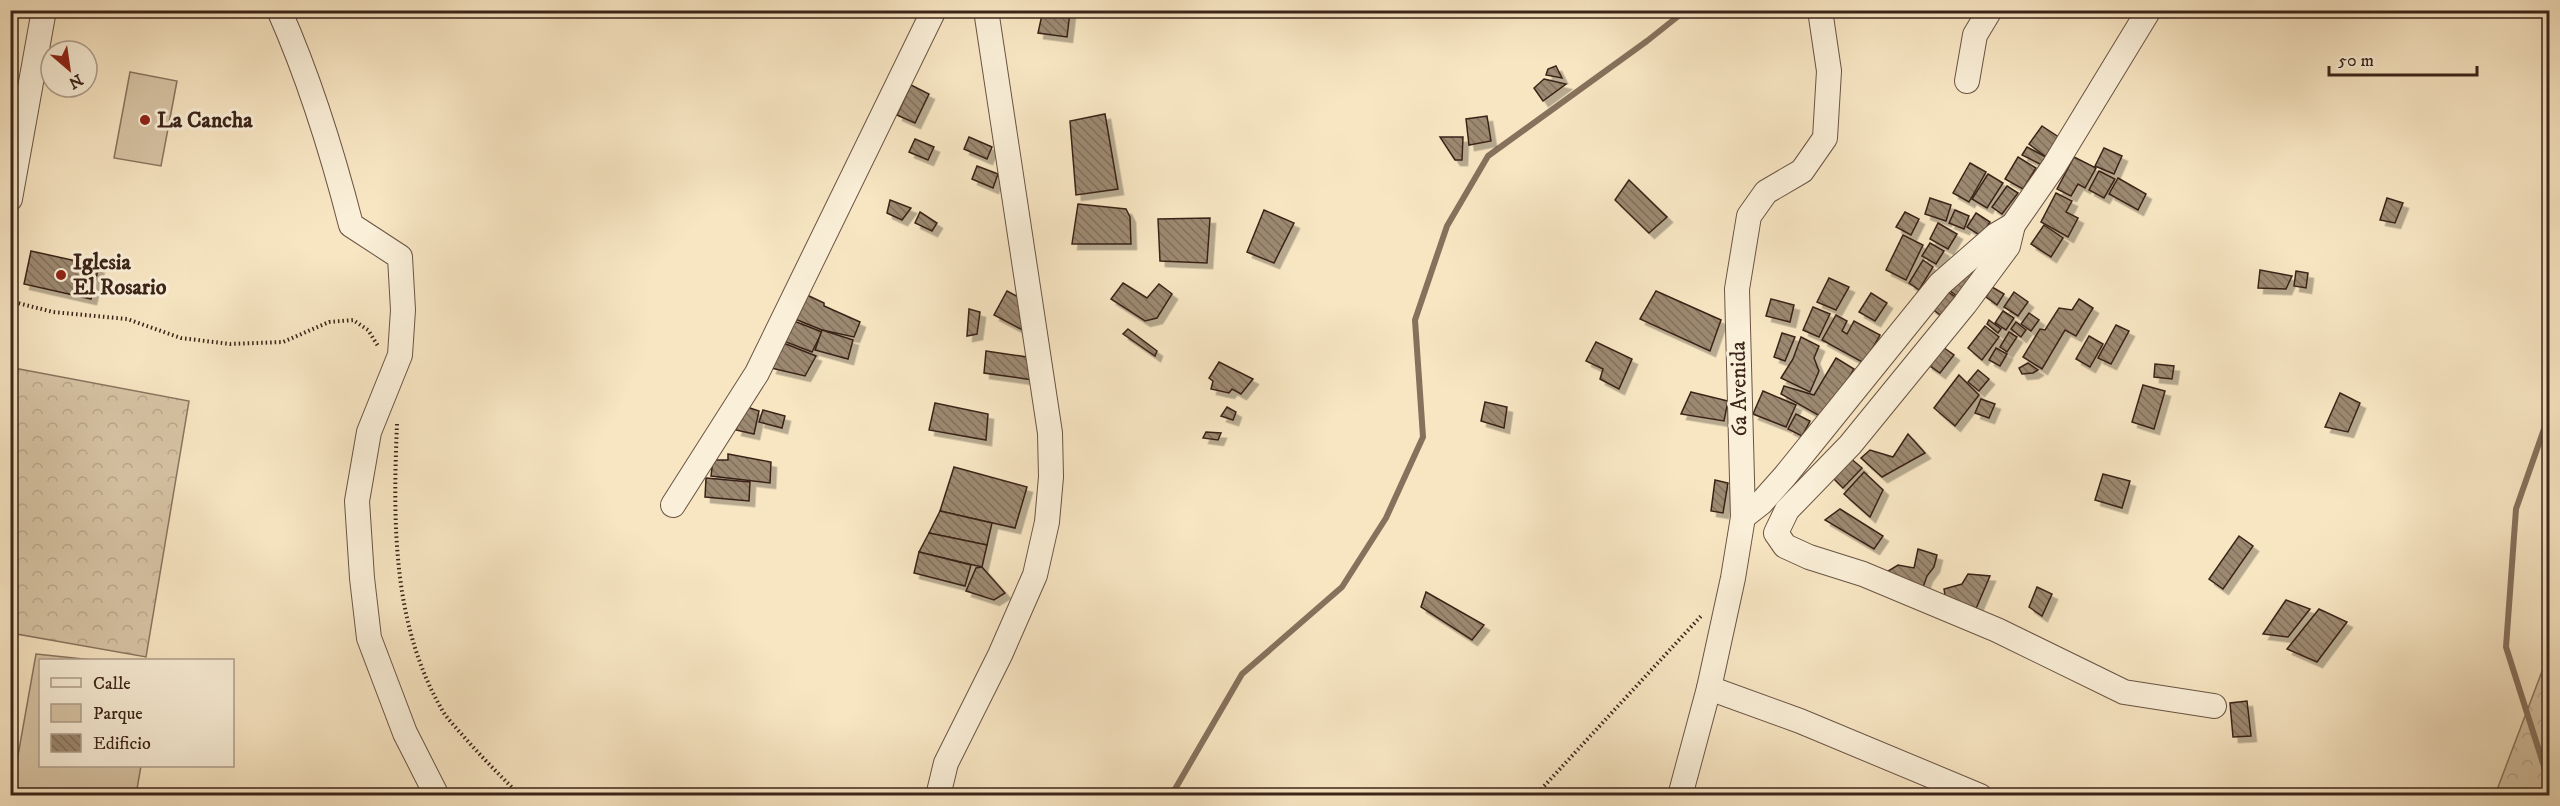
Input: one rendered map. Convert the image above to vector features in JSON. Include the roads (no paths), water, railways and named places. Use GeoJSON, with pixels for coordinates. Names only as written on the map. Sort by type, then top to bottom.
{"type":"FeatureCollection","features":[{"type":"Feature","properties":{"kind":"street"},"geometry":{"type":"LineString","coordinates":[[10,199],[44,10]]}},
{"type":"Feature","properties":{"kind":"street"},"geometry":{"type":"LineString","coordinates":[[279,10],[300,58],[332,149],[351,225],[400,257],[403,310],[400,355],[369,432],[357,501],[362,578],[369,638],[405,734],[437,795]]}},
{"type":"Feature","properties":{"kind":"street"},"geometry":{"type":"LineString","coordinates":[[674,505],[757,373],[934,10]]}},
{"type":"Feature","properties":{"kind":"street"},"geometry":{"type":"LineString","coordinates":[[938,795],[946,763],[1035,575],[1047,522],[1051,477],[1050,433],[986,10]]}},
{"type":"Feature","properties":{"kind":"street","name":"6a Avenida"},"geometry":{"type":"LineString","coordinates":[[1680,795],[1709,688],[1733,578],[1752,510],[1737,289],[1749,216],[1766,192],[1802,171],[1825,138],[1829,71],[1820,10]]}},
{"type":"Feature","properties":{"kind":"street"},"geometry":{"type":"LineString","coordinates":[[1966,81],[1975,35],[1989,10]]}},
{"type":"Feature","properties":{"kind":"street"},"geometry":{"type":"LineString","coordinates":[[2149,10],[2054,166],[2013,225],[2008,246],[1965,304],[1850,445],[1787,510],[1776,533],[1785,546],[1809,557],[1863,574],[1997,630],[2124,692],[2214,706]]}},
{"type":"Feature","properties":{"kind":"street"},"geometry":{"type":"LineString","coordinates":[[1752,510],[1832,419],[1940,284],[1996,235],[2013,225]]}},
{"type":"Feature","properties":{"kind":"street"},"geometry":{"type":"LineString","coordinates":[[1752,510],[1787,510]]}},
{"type":"Feature","properties":{"kind":"street"},"geometry":{"type":"LineString","coordinates":[[1709,688],[1800,721],[1980,795]]}},
{"type":"Feature","properties":{"kind":"waterway"},"geometry":{"type":"LineString","coordinates":[[1171,796],[1242,674],[1342,587],[1386,518],[1423,437],[1415,320],[1447,226],[1488,156],[1647,41],[1686,10]]}},
{"type":"Feature","properties":{"kind":"waterway"},"geometry":{"type":"LineString","coordinates":[[2550,412],[2516,509],[2506,647],[2550,785]]}},
{"type":"Feature","properties":{"kind":"place","name":"La Cancha"},"geometry":{"type":"Point","coordinates":[145,120]}},
{"type":"Feature","properties":{"kind":"place","name":"Iglesia El Rosario"},"geometry":{"type":"Point","coordinates":[61,275]}}]}
